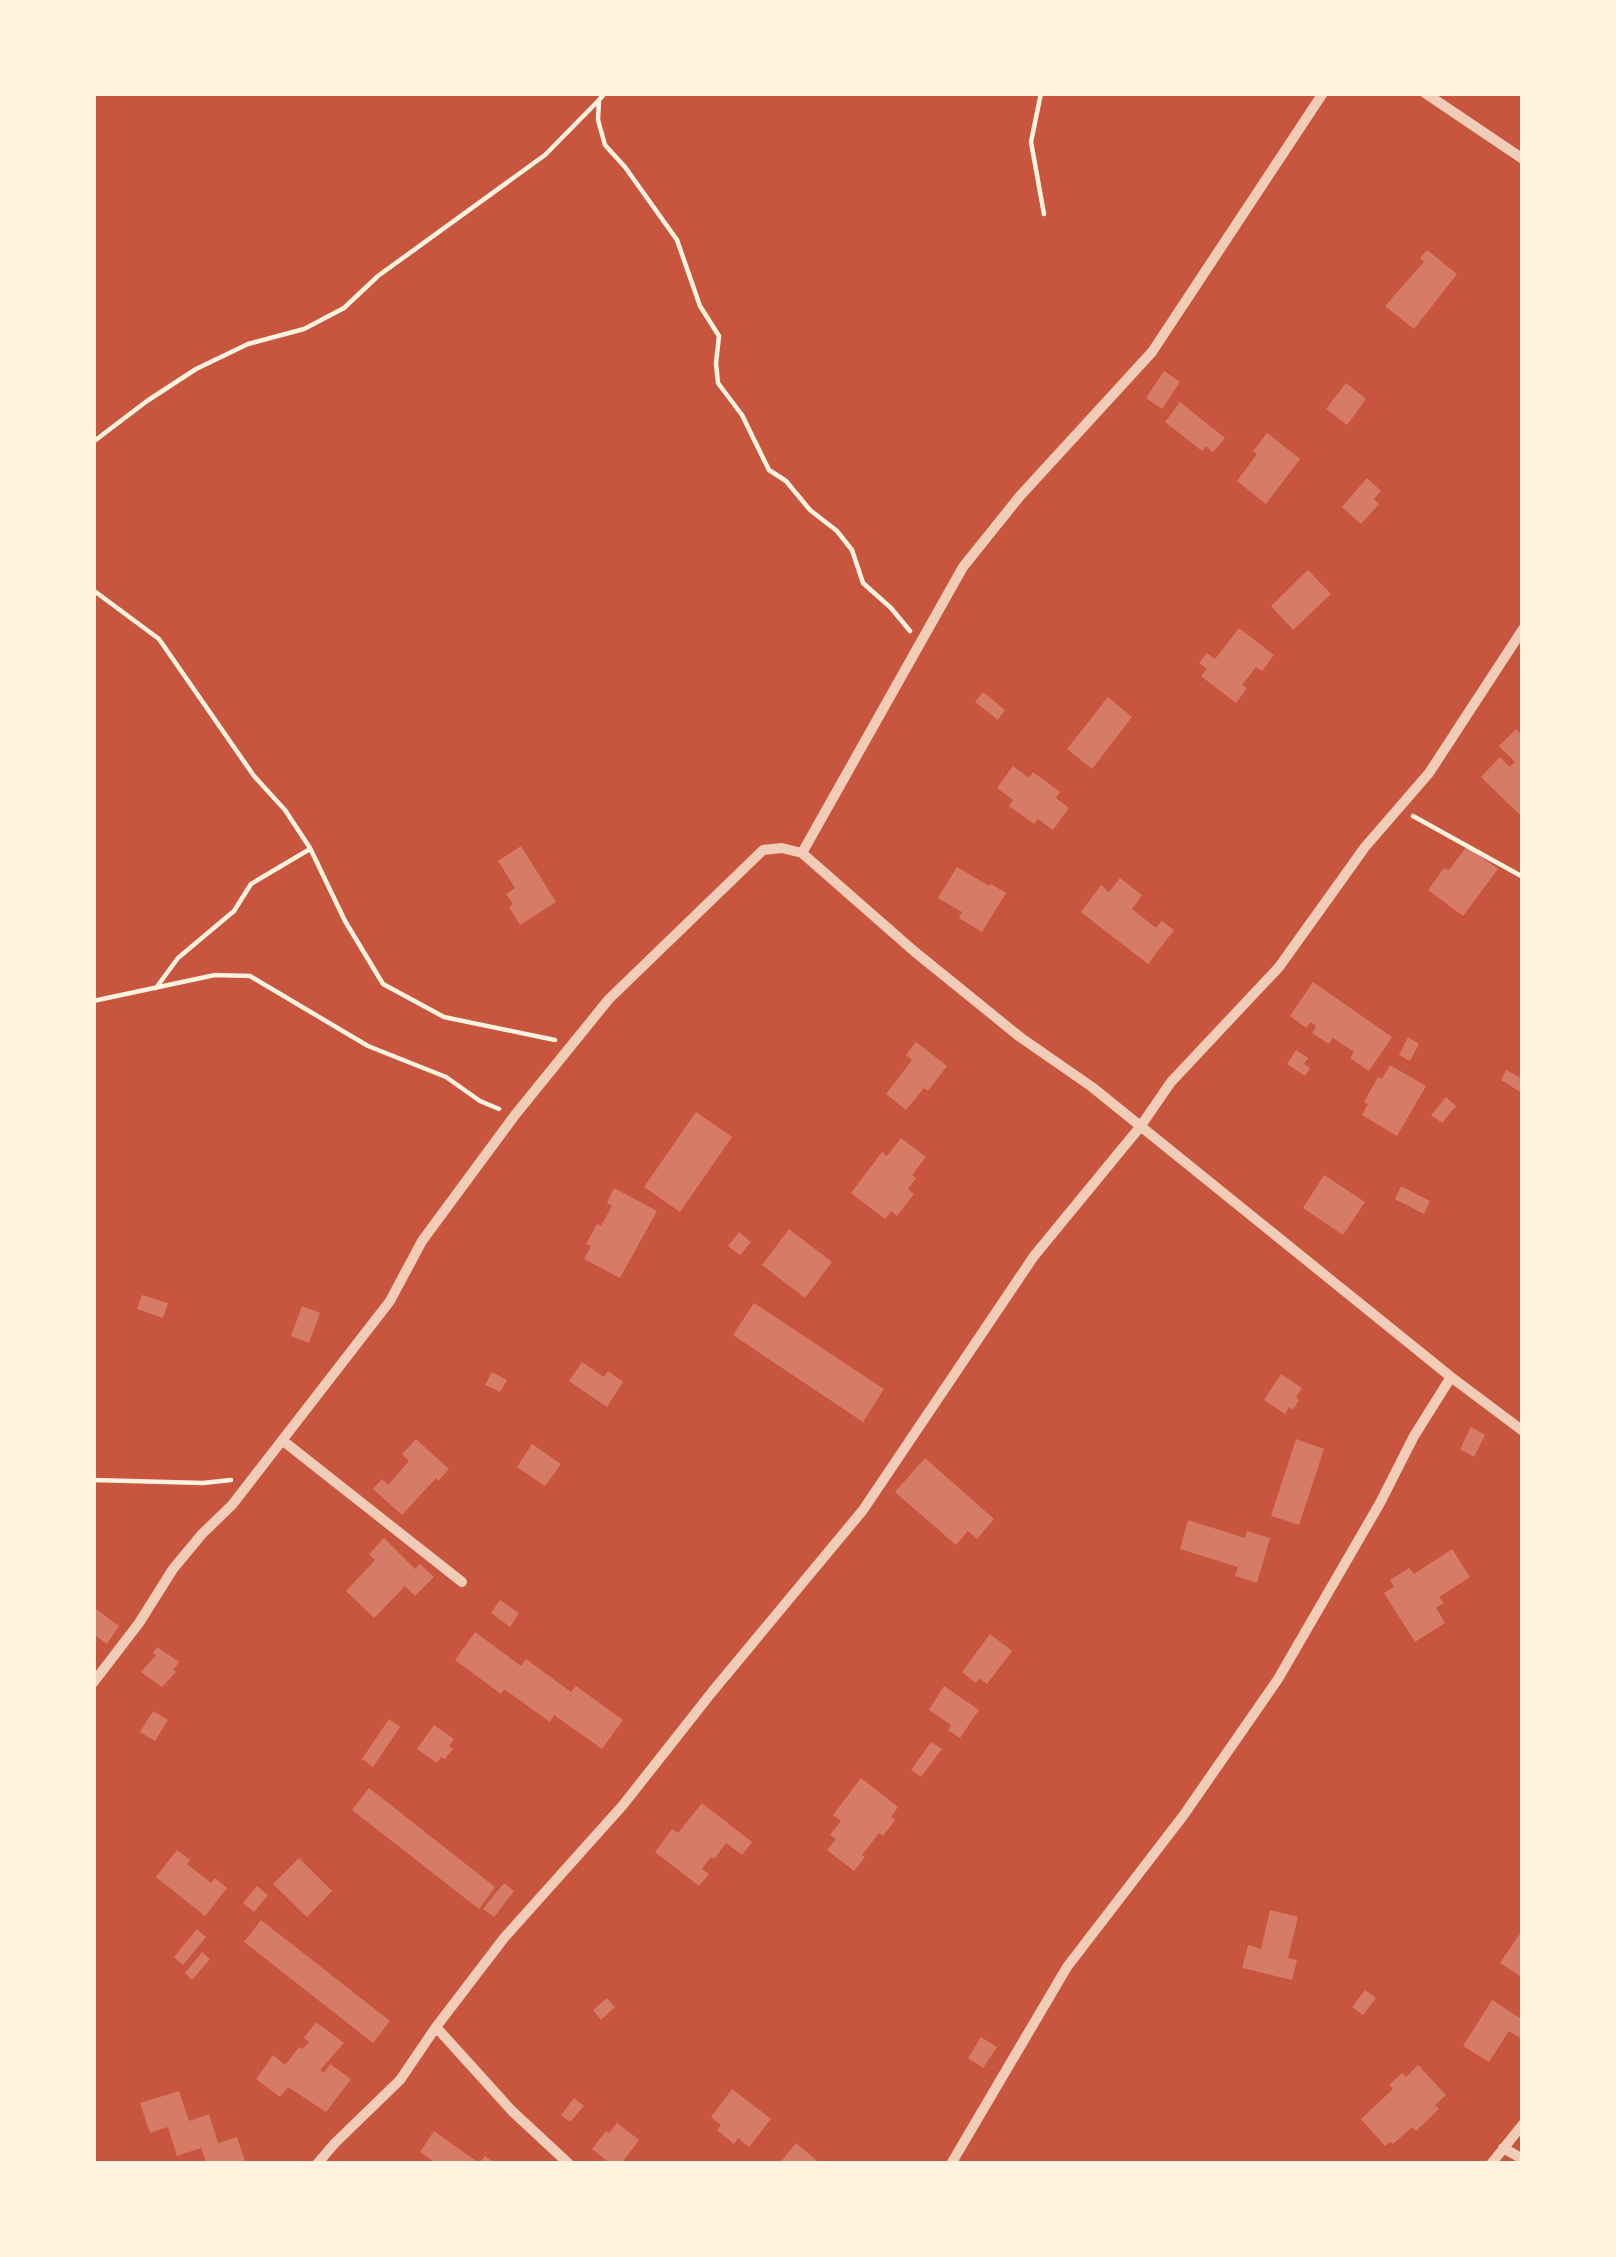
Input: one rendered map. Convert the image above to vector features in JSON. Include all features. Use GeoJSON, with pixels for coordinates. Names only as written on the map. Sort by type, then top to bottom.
{"type":"FeatureCollection","features":[{"type":"Feature","properties":{"kind":"street"},"geometry":{"type":"LineString","coordinates":[[802,853],[963,567],[1020,496],[1152,352],[1323,93]]}},
{"type":"Feature","properties":{"kind":"street"},"geometry":{"type":"LineString","coordinates":[[1425,93],[1523,159]]}},
{"type":"Feature","properties":{"kind":"street"},"geometry":{"type":"LineString","coordinates":[[317,2164],[400,2080],[504,1938],[623,1805],[863,1510],[1034,1256],[1172,1082],[1279,967],[1365,847],[1429,772],[1523,629]]}},
{"type":"Feature","properties":{"kind":"street"},"geometry":{"type":"LineString","coordinates":[[93,1683],[173,1569],[253,1477],[390,1301],[422,1241],[515,1115],[609,999],[763,850],[802,853],[915,952],[1519,1428],[1523,1412]]}},
{"type":"Feature","properties":{"kind":"street"},"geometry":{"type":"LineString","coordinates":[[952,2164],[1067,1967],[1183,1816],[1278,1679],[1450,1376]]}},
{"type":"Feature","properties":{"kind":"street"},"geometry":{"type":"LineString","coordinates":[[282,1440],[462,1582]]}},
{"type":"Feature","properties":{"kind":"street"},"geometry":{"type":"LineString","coordinates":[[436,2027],[512,2111],[569,2164]]}},
{"type":"Feature","properties":{"kind":"street"},"geometry":{"type":"LineString","coordinates":[[1491,2164],[1523,2124]]}},
{"type":"Feature","properties":{"kind":"street"},"geometry":{"type":"LineString","coordinates":[[1503,2148],[1523,2159]]}},
{"type":"Feature","properties":{"kind":"path"},"geometry":{"type":"LineString","coordinates":[[93,442],[196,370],[248,344],[304,328],[344,308],[378,276],[544,155],[605,93]]}},
{"type":"Feature","properties":{"kind":"path"},"geometry":{"type":"LineString","coordinates":[[1041,93],[1031,142],[1044,214]]}},
{"type":"Feature","properties":{"kind":"path"},"geometry":{"type":"LineString","coordinates":[[599,100],[598,120],[605,145],[677,241],[700,305],[719,336],[718,383],[742,415],[769,470],[837,530],[852,550],[863,583],[919,643]]}},
{"type":"Feature","properties":{"kind":"path"},"geometry":{"type":"LineString","coordinates":[[93,590],[159,639],[254,776],[285,810],[383,985],[444,1017],[573,1043]]}},
{"type":"Feature","properties":{"kind":"path"},"geometry":{"type":"LineString","coordinates":[[1400,808],[1523,877]]}},
{"type":"Feature","properties":{"kind":"path"},"geometry":{"type":"LineString","coordinates":[[156,988],[178,958],[233,911],[251,884],[310,848]]}},
{"type":"Feature","properties":{"kind":"path"},"geometry":{"type":"LineString","coordinates":[[93,1001],[215,975],[250,976],[368,1046],[446,1077],[480,1101],[515,1115]]}},
{"type":"Feature","properties":{"kind":"path"},"geometry":{"type":"LineString","coordinates":[[93,1480],[203,1483],[253,1477]]}},
{"type":"Feature","properties":{"kind":"building"},"geometry":{"type":"Polygon","coordinates":[[[1427,250],[1457,274],[1414,329],[1385,306],[1424,262],[1420,258],[1427,250]]]}},
{"type":"Feature","properties":{"kind":"building"},"geometry":{"type":"Polygon","coordinates":[[[1164,371],[1180,382],[1162,409],[1146,398],[1164,371]]]}},
{"type":"Feature","properties":{"kind":"building"},"geometry":{"type":"Polygon","coordinates":[[[1346,383],[1366,399],[1347,425],[1326,409],[1346,383]]]}},
{"type":"Feature","properties":{"kind":"building"},"geometry":{"type":"Polygon","coordinates":[[[1180,402],[1225,438],[1213,452],[1206,446],[1202,451],[1165,422],[1180,402]]]}},
{"type":"Feature","properties":{"kind":"building"},"geometry":{"type":"Polygon","coordinates":[[[1267,433],[1300,459],[1266,504],[1237,481],[1267,433]]]}},
{"type":"Feature","properties":{"kind":"building"},"geometry":{"type":"Polygon","coordinates":[[[1367,478],[1381,491],[1374,499],[1379,504],[1361,524],[1342,507],[1367,478]]]}},
{"type":"Feature","properties":{"kind":"building"},"geometry":{"type":"Polygon","coordinates":[[[1308,570],[1331,594],[1293,630],[1271,606],[1308,570]]]}},
{"type":"Feature","properties":{"kind":"building"},"geometry":{"type":"Polygon","coordinates":[[[1239,628],[1274,655],[1262,671],[1256,667],[1236,703],[1201,676],[1207,669],[1199,663],[1207,653],[1215,659],[1239,628]]]}},
{"type":"Feature","properties":{"kind":"building"},"geometry":{"type":"Polygon","coordinates":[[[983,692],[1005,710],[998,720],[975,702],[983,692]]]}},
{"type":"Feature","properties":{"kind":"building"},"geometry":{"type":"Polygon","coordinates":[[[1108,697],[1132,717],[1092,769],[1067,749],[1108,697]]]}},
{"type":"Feature","properties":{"kind":"building"},"geometry":{"type":"Polygon","coordinates":[[[1516,729],[1523,736],[1521,816],[1481,777],[1500,757],[1510,767],[1515,762],[1499,746],[1516,729]]]}},
{"type":"Feature","properties":{"kind":"building"},"geometry":{"type":"Polygon","coordinates":[[[1013,766],[1029,778],[1033,772],[1060,792],[1056,798],[1069,808],[1053,830],[1038,819],[1034,824],[1009,806],[1013,800],[997,788],[1013,766]]]}},
{"type":"Feature","properties":{"kind":"building"},"geometry":{"type":"Polygon","coordinates":[[[521,846],[556,902],[520,925],[506,894],[515,888],[498,861],[521,846]]]}},
{"type":"Feature","properties":{"kind":"building"},"geometry":{"type":"Polygon","coordinates":[[[1467,846],[1498,869],[1463,916],[1428,890],[1467,846]]]}},
{"type":"Feature","properties":{"kind":"building"},"geometry":{"type":"Polygon","coordinates":[[[957,867],[1006,893],[982,932],[938,898],[957,867]]]}},
{"type":"Feature","properties":{"kind":"building"},"geometry":{"type":"Polygon","coordinates":[[[1120,878],[1142,895],[1132,909],[1156,928],[1162,921],[1174,930],[1148,964],[1081,912],[1101,885],[1109,892],[1120,878]]]}},
{"type":"Feature","properties":{"kind":"building"},"geometry":{"type":"Polygon","coordinates":[[[1313,982],[1392,1037],[1369,1071],[1350,1058],[1354,1052],[1333,1038],[1329,1044],[1312,1033],[1316,1026],[1311,1022],[1306,1028],[1290,1016],[1313,982]]]}},
{"type":"Feature","properties":{"kind":"building"},"geometry":{"type":"Polygon","coordinates":[[[1408,1037],[1419,1044],[1410,1061],[1399,1055],[1408,1037]]]}},
{"type":"Feature","properties":{"kind":"building"},"geometry":{"type":"Polygon","coordinates":[[[916,1042],[947,1066],[906,1110],[886,1094],[912,1060],[906,1055],[916,1042]]]}},
{"type":"Feature","properties":{"kind":"building"},"geometry":{"type":"Polygon","coordinates":[[[1296,1050],[1308,1058],[1304,1064],[1310,1068],[1305,1076],[1287,1064],[1296,1050]]]}},
{"type":"Feature","properties":{"kind":"building"},"geometry":{"type":"Polygon","coordinates":[[[1390,1065],[1426,1086],[1397,1136],[1362,1115],[1378,1077],[1382,1079],[1390,1065]]]}},
{"type":"Feature","properties":{"kind":"building"},"geometry":{"type":"Polygon","coordinates":[[[1506,1070],[1523,1079],[1522,1093],[1501,1080],[1506,1070]]]}},
{"type":"Feature","properties":{"kind":"building"},"geometry":{"type":"Polygon","coordinates":[[[1446,1097],[1456,1106],[1442,1123],[1431,1115],[1446,1097]]]}},
{"type":"Feature","properties":{"kind":"building"},"geometry":{"type":"Polygon","coordinates":[[[696,1112],[732,1137],[680,1212],[644,1187],[696,1112]]]}},
{"type":"Feature","properties":{"kind":"building"},"geometry":{"type":"Polygon","coordinates":[[[901,1138],[926,1157],[912,1175],[916,1178],[908,1189],[914,1194],[897,1216],[891,1211],[885,1219],[851,1193],[882,1152],[887,1156],[901,1138]]]}},
{"type":"Feature","properties":{"kind":"building"},"geometry":{"type":"Polygon","coordinates":[[[1324,1175],[1365,1202],[1343,1235],[1303,1208],[1324,1175]]]}},
{"type":"Feature","properties":{"kind":"building"},"geometry":{"type":"Polygon","coordinates":[[[1401,1186],[1430,1201],[1424,1214],[1395,1199],[1401,1186]]]}},
{"type":"Feature","properties":{"kind":"building"},"geometry":{"type":"Polygon","coordinates":[[[614,1188],[657,1211],[620,1278],[584,1259],[591,1246],[586,1244],[612,1206],[607,1203],[614,1188]]]}},
{"type":"Feature","properties":{"kind":"building"},"geometry":{"type":"Polygon","coordinates":[[[789,1229],[832,1262],[805,1298],[762,1265],[789,1229]]]}},
{"type":"Feature","properties":{"kind":"building"},"geometry":{"type":"Polygon","coordinates":[[[739,1232],[751,1242],[740,1255],[728,1246],[739,1232]]]}},
{"type":"Feature","properties":{"kind":"building"},"geometry":{"type":"Polygon","coordinates":[[[142,1295],[168,1303],[163,1318],[137,1309],[142,1295]]]}},
{"type":"Feature","properties":{"kind":"building"},"geometry":{"type":"Polygon","coordinates":[[[754,1303],[884,1389],[863,1422],[733,1335],[754,1303]]]}},
{"type":"Feature","properties":{"kind":"building"},"geometry":{"type":"Polygon","coordinates":[[[302,1306],[320,1313],[309,1343],[291,1336],[302,1306]]]}},
{"type":"Feature","properties":{"kind":"building"},"geometry":{"type":"Polygon","coordinates":[[[582,1362],[604,1377],[608,1371],[623,1382],[607,1407],[569,1381],[582,1362]]]}},
{"type":"Feature","properties":{"kind":"building"},"geometry":{"type":"Polygon","coordinates":[[[492,1372],[507,1380],[500,1392],[485,1385],[492,1372]]]}},
{"type":"Feature","properties":{"kind":"building"},"geometry":{"type":"Polygon","coordinates":[[[1281,1374],[1302,1388],[1293,1410],[1289,1407],[1285,1414],[1264,1400],[1281,1374]]]}},
{"type":"Feature","properties":{"kind":"building"},"geometry":{"type":"Polygon","coordinates":[[[1471,1427],[1485,1435],[1474,1457],[1460,1449],[1471,1427]]]}},
{"type":"Feature","properties":{"kind":"building"},"geometry":{"type":"Polygon","coordinates":[[[416,1439],[449,1469],[402,1515],[373,1489],[382,1479],[388,1485],[409,1461],[402,1454],[416,1439]]]}},
{"type":"Feature","properties":{"kind":"building"},"geometry":{"type":"Polygon","coordinates":[[[1296,1439],[1324,1449],[1299,1525],[1271,1516],[1296,1439]]]}},
{"type":"Feature","properties":{"kind":"building"},"geometry":{"type":"Polygon","coordinates":[[[532,1444],[561,1464],[545,1486],[517,1467],[532,1444]]]}},
{"type":"Feature","properties":{"kind":"building"},"geometry":{"type":"Polygon","coordinates":[[[925,1458],[994,1519],[977,1539],[968,1531],[956,1545],[895,1492],[925,1458]]]}},
{"type":"Feature","properties":{"kind":"building"},"geometry":{"type":"Polygon","coordinates":[[[1188,1520],[1245,1538],[1247,1531],[1270,1538],[1257,1583],[1235,1576],[1238,1567],[1180,1549],[1188,1520]]]}},
{"type":"Feature","properties":{"kind":"building"},"geometry":{"type":"Polygon","coordinates":[[[384,1538],[415,1569],[420,1564],[434,1577],[415,1596],[405,1586],[374,1618],[346,1591],[375,1560],[369,1554],[384,1538]]]}},
{"type":"Feature","properties":{"kind":"building"},"geometry":{"type":"Polygon","coordinates":[[[1452,1549],[1470,1577],[1439,1597],[1444,1603],[1436,1608],[1445,1623],[1415,1642],[1384,1593],[1394,1587],[1390,1580],[1409,1568],[1414,1574],[1452,1549]]]}},
{"type":"Feature","properties":{"kind":"building"},"geometry":{"type":"Polygon","coordinates":[[[500,1600],[519,1613],[510,1627],[491,1613],[500,1600]]]}},
{"type":"Feature","properties":{"kind":"building"},"geometry":{"type":"Polygon","coordinates":[[[93,1607],[119,1626],[107,1644],[93,1634],[93,1607]]]}},
{"type":"Feature","properties":{"kind":"building"},"geometry":{"type":"Polygon","coordinates":[[[475,1632],[521,1666],[526,1659],[571,1692],[576,1686],[623,1720],[602,1749],[554,1715],[550,1722],[504,1689],[501,1694],[455,1660],[475,1632]]]}},
{"type":"Feature","properties":{"kind":"building"},"geometry":{"type":"Polygon","coordinates":[[[990,1634],[1012,1651],[987,1684],[979,1678],[976,1683],[962,1672],[990,1634]]]}},
{"type":"Feature","properties":{"kind":"building"},"geometry":{"type":"Polygon","coordinates":[[[157,1647],[179,1662],[162,1687],[141,1672],[157,1647]]]}},
{"type":"Feature","properties":{"kind":"building"},"geometry":{"type":"Polygon","coordinates":[[[944,1686],[979,1710],[960,1738],[948,1730],[951,1725],[929,1710],[944,1686]]]}},
{"type":"Feature","properties":{"kind":"building"},"geometry":{"type":"Polygon","coordinates":[[[153,1711],[168,1720],[155,1741],[140,1732],[153,1711]]]}},
{"type":"Feature","properties":{"kind":"building"},"geometry":{"type":"Polygon","coordinates":[[[389,1719],[400,1727],[373,1767],[362,1759],[389,1719]]]}},
{"type":"Feature","properties":{"kind":"building"},"geometry":{"type":"Polygon","coordinates":[[[434,1725],[454,1739],[449,1746],[453,1749],[437,1763],[417,1749],[434,1725]]]}},
{"type":"Feature","properties":{"kind":"building"},"geometry":{"type":"Polygon","coordinates":[[[931,1742],[942,1749],[921,1777],[911,1770],[931,1742]]]}},
{"type":"Feature","properties":{"kind":"building"},"geometry":{"type":"Polygon","coordinates":[[[861,1778],[898,1807],[891,1817],[895,1820],[883,1836],[879,1833],[854,1871],[827,1850],[836,1839],[830,1835],[841,1821],[833,1815],[861,1778]]]}},
{"type":"Feature","properties":{"kind":"building"},"geometry":{"type":"Polygon","coordinates":[[[369,1788],[495,1887],[479,1909],[352,1810],[369,1788]]]}},
{"type":"Feature","properties":{"kind":"building"},"geometry":{"type":"Polygon","coordinates":[[[702,1803],[752,1842],[742,1855],[726,1843],[702,1869],[709,1874],[699,1886],[655,1852],[672,1829],[678,1833],[702,1803]]]}},
{"type":"Feature","properties":{"kind":"building"},"geometry":{"type":"Polygon","coordinates":[[[177,1850],[211,1883],[215,1878],[227,1888],[205,1916],[156,1877],[177,1850]]]}},
{"type":"Feature","properties":{"kind":"building"},"geometry":{"type":"Polygon","coordinates":[[[299,1858],[332,1891],[307,1917],[273,1884],[299,1858]]]}},
{"type":"Feature","properties":{"kind":"building"},"geometry":{"type":"Polygon","coordinates":[[[504,1883],[514,1891],[494,1917],[483,1909],[504,1883]]]}},
{"type":"Feature","properties":{"kind":"building"},"geometry":{"type":"Polygon","coordinates":[[[257,1886],[268,1895],[254,1912],[243,1903],[257,1886]]]}},
{"type":"Feature","properties":{"kind":"building"},"geometry":{"type":"Polygon","coordinates":[[[1270,1910],[1298,1917],[1288,1958],[1297,1960],[1292,1980],[1242,1968],[1248,1945],[1261,1949],[1270,1910]]]}},
{"type":"Feature","properties":{"kind":"building"},"geometry":{"type":"Polygon","coordinates":[[[261,1920],[390,2021],[373,2043],[244,1942],[261,1920]]]}},
{"type":"Feature","properties":{"kind":"building"},"geometry":{"type":"Polygon","coordinates":[[[197,1929],[206,1937],[183,1965],[174,1957],[197,1929]]]}},
{"type":"Feature","properties":{"kind":"building"},"geometry":{"type":"Polygon","coordinates":[[[1523,1929],[1523,1978],[1500,1963],[1523,1929]]]}},
{"type":"Feature","properties":{"kind":"building"},"geometry":{"type":"Polygon","coordinates":[[[202,1952],[210,1959],[192,1980],[185,1973],[202,1952]]]}},
{"type":"Feature","properties":{"kind":"building"},"geometry":{"type":"Polygon","coordinates":[[[1365,1990],[1376,1998],[1363,2015],[1352,2007],[1365,1990]]]}},
{"type":"Feature","properties":{"kind":"building"},"geometry":{"type":"Polygon","coordinates":[[[607,1998],[615,2007],[601,2020],[593,2010],[607,1998]]]}},
{"type":"Feature","properties":{"kind":"building"},"geometry":{"type":"Polygon","coordinates":[[[1492,2000],[1523,2020],[1523,2040],[1509,2031],[1489,2062],[1463,2046],[1492,2000]]]}},
{"type":"Feature","properties":{"kind":"building"},"geometry":{"type":"Polygon","coordinates":[[[316,2022],[344,2043],[320,2070],[324,2073],[330,2064],[351,2079],[326,2112],[288,2087],[280,2097],[256,2079],[273,2055],[285,2065],[302,2049],[316,2022]]]}},
{"type":"Feature","properties":{"kind":"building"},"geometry":{"type":"Polygon","coordinates":[[[981,2037],[997,2047],[983,2068],[968,2058],[981,2037]]]}},
{"type":"Feature","properties":{"kind":"building"},"geometry":{"type":"Polygon","coordinates":[[[1418,2065],[1446,2095],[1416,2131],[1412,2127],[1385,2146],[1361,2119],[1393,2089],[1389,2085],[1418,2065]]]}},
{"type":"Feature","properties":{"kind":"building"},"geometry":{"type":"Polygon","coordinates":[[[732,2089],[771,2119],[749,2147],[738,2138],[734,2144],[717,2130],[721,2125],[711,2117],[732,2089]]]}},
{"type":"Feature","properties":{"kind":"building"},"geometry":{"type":"Polygon","coordinates":[[[179,2091],[189,2121],[209,2114],[218,2143],[237,2137],[246,2164],[207,2164],[201,2148],[177,2156],[168,2127],[150,2133],[140,2103],[179,2091]]]}},
{"type":"Feature","properties":{"kind":"building"},"geometry":{"type":"Polygon","coordinates":[[[574,2098],[584,2106],[570,2122],[561,2115],[574,2098]]]}},
{"type":"Feature","properties":{"kind":"building"},"geometry":{"type":"Polygon","coordinates":[[[617,2123],[639,2140],[621,2164],[611,2164],[592,2149],[617,2123]]]}},
{"type":"Feature","properties":{"kind":"building"},"geometry":{"type":"Polygon","coordinates":[[[434,2131],[479,2163],[485,2156],[496,2164],[437,2164],[420,2152],[434,2131]]]}},
{"type":"Feature","properties":{"kind":"building"},"geometry":{"type":"Polygon","coordinates":[[[796,2143],[821,2164],[779,2164],[796,2143]]]}}]}
